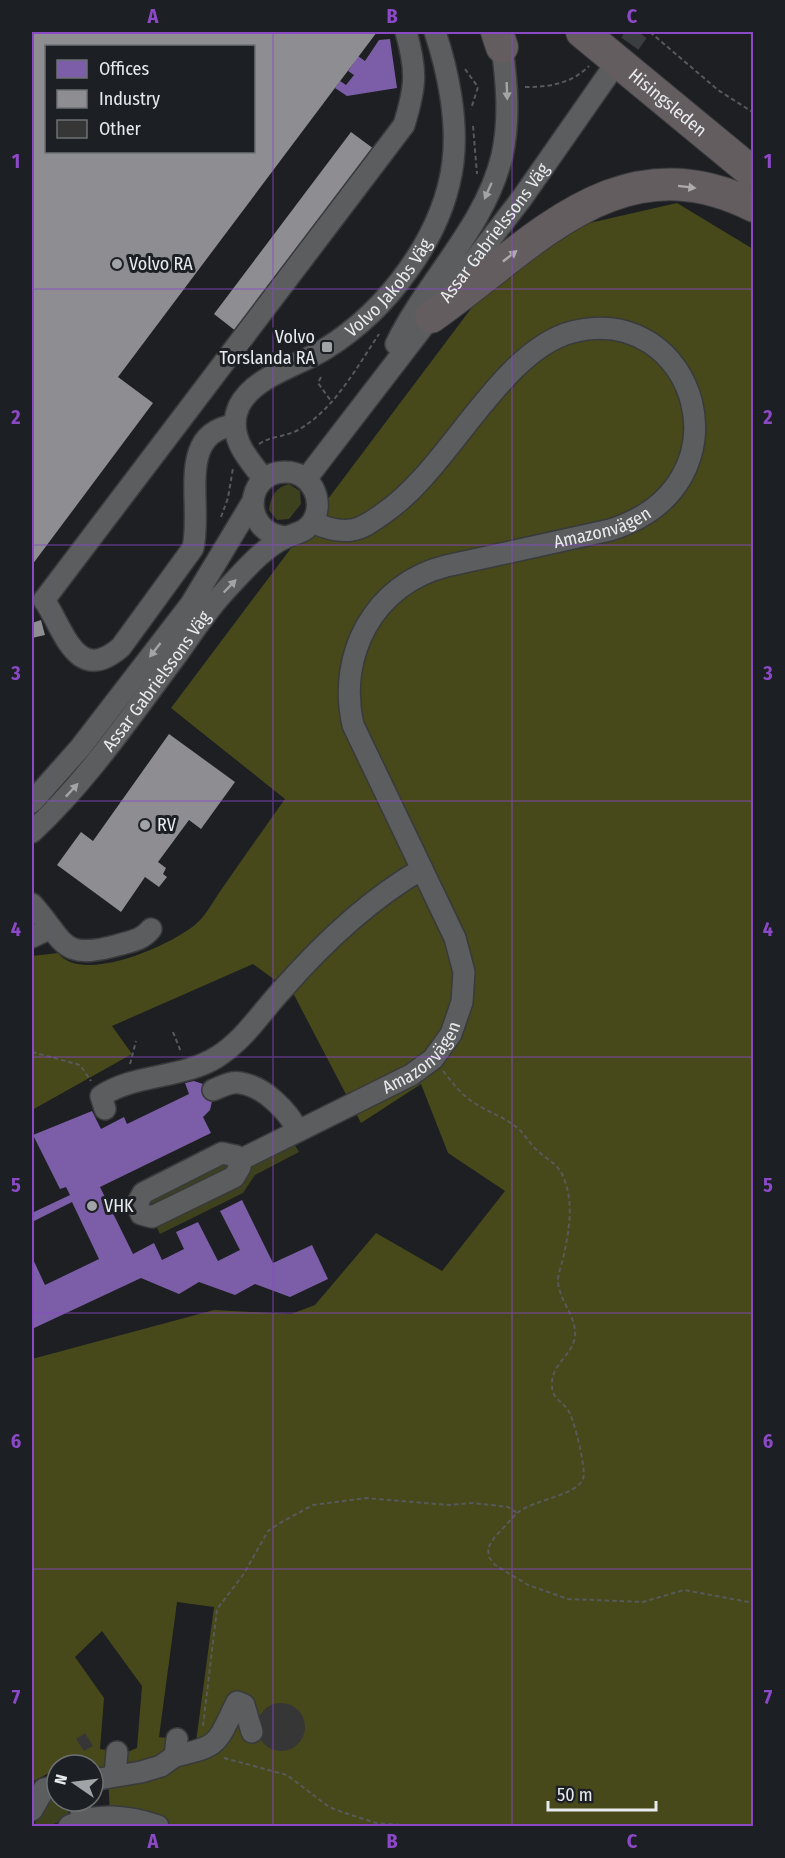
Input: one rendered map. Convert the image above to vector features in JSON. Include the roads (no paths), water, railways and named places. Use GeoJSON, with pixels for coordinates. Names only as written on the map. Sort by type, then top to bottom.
{"type":"FeatureCollection","features":[{"type":"Feature","properties":{"kind":"highway","name":"Hisingsleden"},"geometry":{"type":"LineString","coordinates":[[582,32],[753,174]]}},
{"type":"Feature","properties":{"kind":"highway","name":"Hisingsleden"},"geometry":{"type":"LineString","coordinates":[[612,32],[753,150]]}},
{"type":"Feature","properties":{"kind":"highway"},"geometry":{"type":"LineString","coordinates":[[431,317],[551,225],[578,208],[606,197],[670,184],[718,191],[753,206]]}},
{"type":"Feature","properties":{"kind":"street"},"geometry":{"type":"LineString","coordinates":[[264,479],[246,455],[236,436],[235,425],[219,427],[204,438],[196,458],[197,530],[193,548],[121,646],[111,655],[99,658],[88,660],[76,655],[38,598],[404,125],[415,89],[412,52],[406,32]]}},
{"type":"Feature","properties":{"kind":"street","name":"Volvo Jakobs Väg"},"geometry":{"type":"LineString","coordinates":[[235,425],[240,406],[255,386],[327,348],[357,325],[383,300],[409,268],[431,233],[449,185],[454,161],[453,114],[435,32]]}},
{"type":"Feature","properties":{"kind":"street","name":"Assar Gabrielssons Väg"},"geometry":{"type":"LineString","coordinates":[[373,393],[400,336],[478,213],[501,158],[508,100],[500,39]]}},
{"type":"Feature","properties":{"kind":"street","name":"Assar Gabrielssons Väg"},"geometry":{"type":"LineString","coordinates":[[306,479],[540,174],[612,69]]}},
{"type":"Feature","properties":{"kind":"street","name":"Amazonvägen"},"geometry":{"type":"LineString","coordinates":[[238,1161],[411,1076],[433,1059],[456,1023],[464,978],[455,938],[352,725],[348,700],[349,675],[356,647],[366,626],[389,596],[422,574],[446,566],[610,530],[634,521],[651,510],[678,482],[692,454],[695,421],[688,390],[668,358],[640,339],[603,329],[572,332],[542,346],[515,368],[423,479],[391,508],[364,527],[352,530],[335,530],[313,522]]}},
{"type":"Feature","properties":{"kind":"street"},"geometry":{"type":"LineString","coordinates":[[285,472],[306,479],[317,499],[313,522],[304,531],[287,537],[273,535],[262,527],[255,515],[253,501],[255,491],[264,479],[285,472]]}},
{"type":"Feature","properties":{"kind":"street","name":"Assar Gabrielssons Väg"},"geometry":{"type":"LineString","coordinates":[[32,802],[80,748],[191,604],[253,501]]}},
{"type":"Feature","properties":{"kind":"street","name":"Assar Gabrielssons Väg"},"geometry":{"type":"LineString","coordinates":[[32,832],[76,786],[106,750],[223,593],[266,550],[287,537]]}},
{"type":"Feature","properties":{"kind":"street"},"geometry":{"type":"LineString","coordinates":[[103,1102],[118,1085],[180,1072],[216,1058],[243,1038],[281,991],[367,905],[422,869]]}},
{"type":"Feature","properties":{"kind":"street"},"geometry":{"type":"LineString","coordinates":[[32,904],[69,948],[91,952],[143,938],[151,928]]}},
{"type":"Feature","properties":{"kind":"street"},"geometry":{"type":"LineString","coordinates":[[32,937],[51,928]]}},
{"type":"Feature","properties":{"kind":"street"},"geometry":{"type":"LineString","coordinates":[[213,1090],[240,1082],[256,1089],[286,1112],[298,1131]]}},
{"type":"Feature","properties":{"kind":"street"},"geometry":{"type":"LineString","coordinates":[[105,1777],[161,1766],[176,1748],[206,1750],[214,1745],[237,1702],[244,1705],[252,1732]]}},
{"type":"Feature","properties":{"kind":"street"},"geometry":{"type":"LineString","coordinates":[[115,1775],[117,1752]]}},
{"type":"Feature","properties":{"kind":"street"},"geometry":{"type":"LineString","coordinates":[[32,1810],[45,1790]]}},
{"type":"Feature","properties":{"kind":"street"},"geometry":{"type":"LineString","coordinates":[[77,1816],[112,1817],[158,1827]]}},
{"type":"Feature","properties":{"kind":"tunnel"},"geometry":{"type":"LineString","coordinates":[[612,69],[638,32]]}},
{"type":"Feature","properties":{"kind":"place","name":"Volvo RA"},"geometry":{"type":"Point","coordinates":[117,264]}},
{"type":"Feature","properties":{"kind":"place","name":"Volvo Torslanda RA"},"geometry":{"type":"Point","coordinates":[327,347]}},
{"type":"Feature","properties":{"kind":"place","name":"RV"},"geometry":{"type":"Point","coordinates":[145,825]}},
{"type":"Feature","properties":{"kind":"place","name":"VHK"},"geometry":{"type":"Point","coordinates":[92,1206]}}]}
